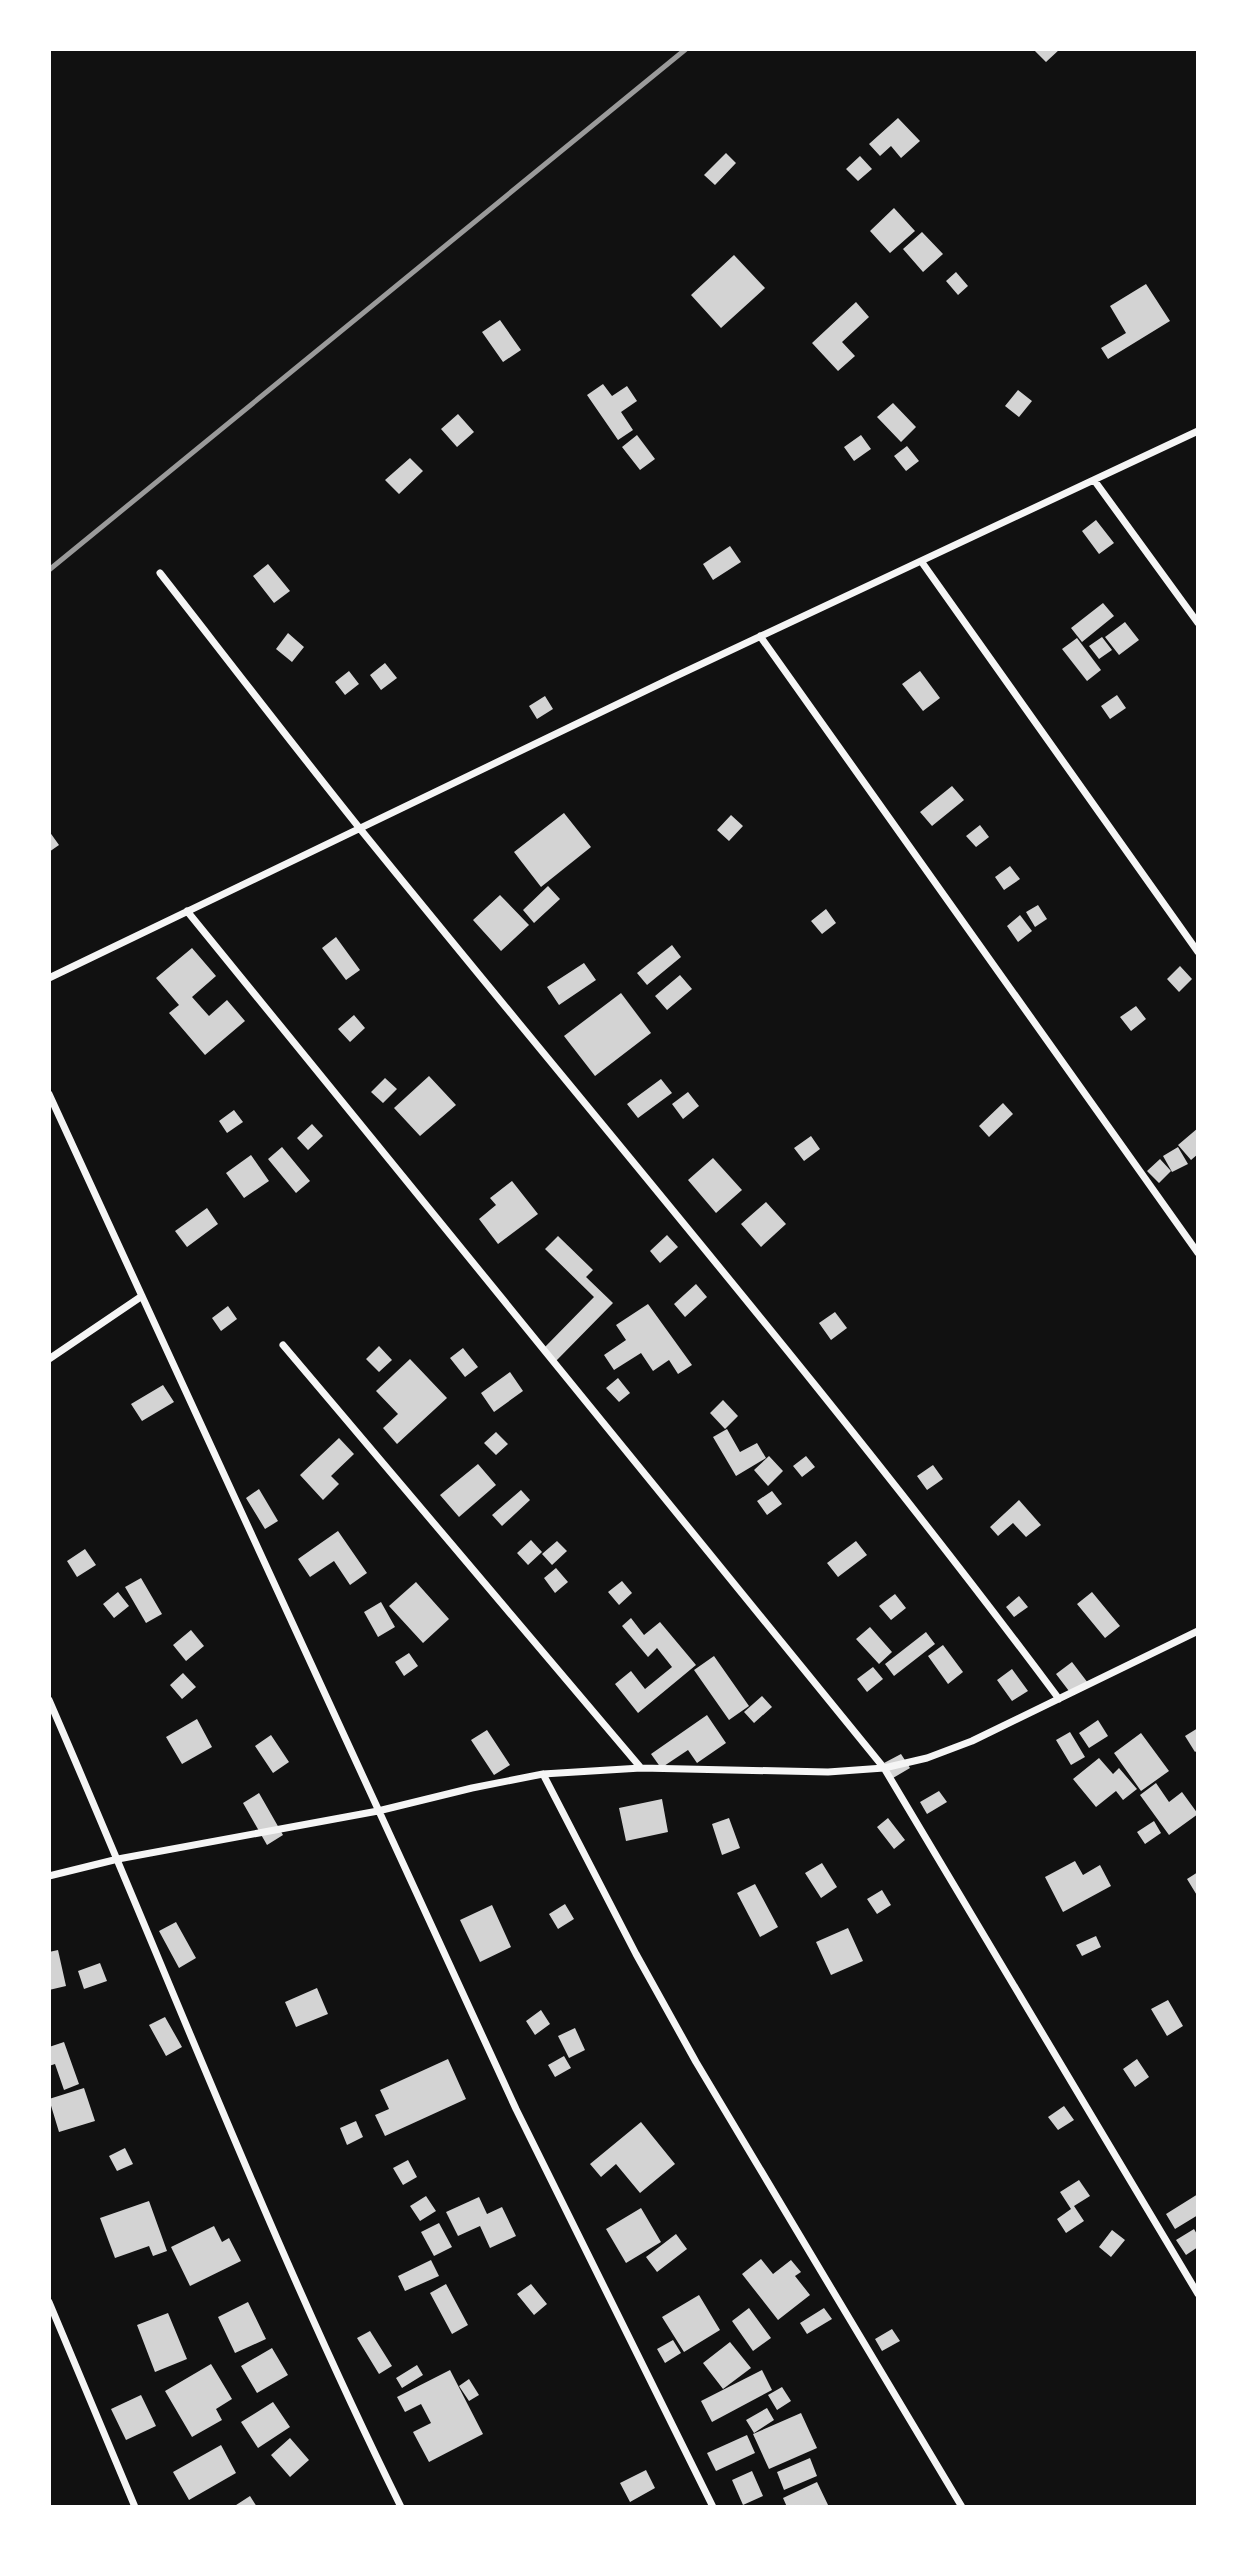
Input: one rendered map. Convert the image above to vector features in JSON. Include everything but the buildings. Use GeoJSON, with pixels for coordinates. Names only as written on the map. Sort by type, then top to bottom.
{"type":"FeatureCollection","features":[{"type":"Feature","properties":{"kind":"street"},"geometry":{"type":"LineString","coordinates":[[49,978],[761,636],[1198,431]]}},
{"type":"Feature","properties":{"kind":"street"},"geometry":{"type":"LineString","coordinates":[[1094,480],[1198,624]]}},
{"type":"Feature","properties":{"kind":"street"},"geometry":{"type":"LineString","coordinates":[[921,561],[1198,952]]}},
{"type":"Feature","properties":{"kind":"street"},"geometry":{"type":"LineString","coordinates":[[160,573],[360,828],[848,1426],[1059,1699]]}},
{"type":"Feature","properties":{"kind":"street"},"geometry":{"type":"LineString","coordinates":[[761,636],[1198,1253]]}},
{"type":"Feature","properties":{"kind":"street"},"geometry":{"type":"LineString","coordinates":[[187,911],[884,1768],[1198,2294]]}},
{"type":"Feature","properties":{"kind":"street"},"geometry":{"type":"LineString","coordinates":[[49,1094],[516,2109],[713,2507]]}},
{"type":"Feature","properties":{"kind":"street"},"geometry":{"type":"LineString","coordinates":[[49,1359],[142,1296]]}},
{"type":"Feature","properties":{"kind":"street"},"geometry":{"type":"LineString","coordinates":[[284,1345],[641,1768]]}},
{"type":"Feature","properties":{"kind":"street"},"geometry":{"type":"LineString","coordinates":[[49,1876],[118,1859],[378,1811],[543,1774],[641,1768],[828,1772],[884,1768],[927,1758],[972,1741],[1198,1631]]}},
{"type":"Feature","properties":{"kind":"street"},"geometry":{"type":"LineString","coordinates":[[49,1700],[276,2239],[354,2412],[401,2507]]}},
{"type":"Feature","properties":{"kind":"street"},"geometry":{"type":"LineString","coordinates":[[543,1774],[696,2062],[962,2507]]}},
{"type":"Feature","properties":{"kind":"street"},"geometry":{"type":"LineString","coordinates":[[49,2302],[135,2507]]}},
{"type":"Feature","properties":{"kind":"railway"},"geometry":{"type":"LineString","coordinates":[[49,570],[686,49]]}}]}
